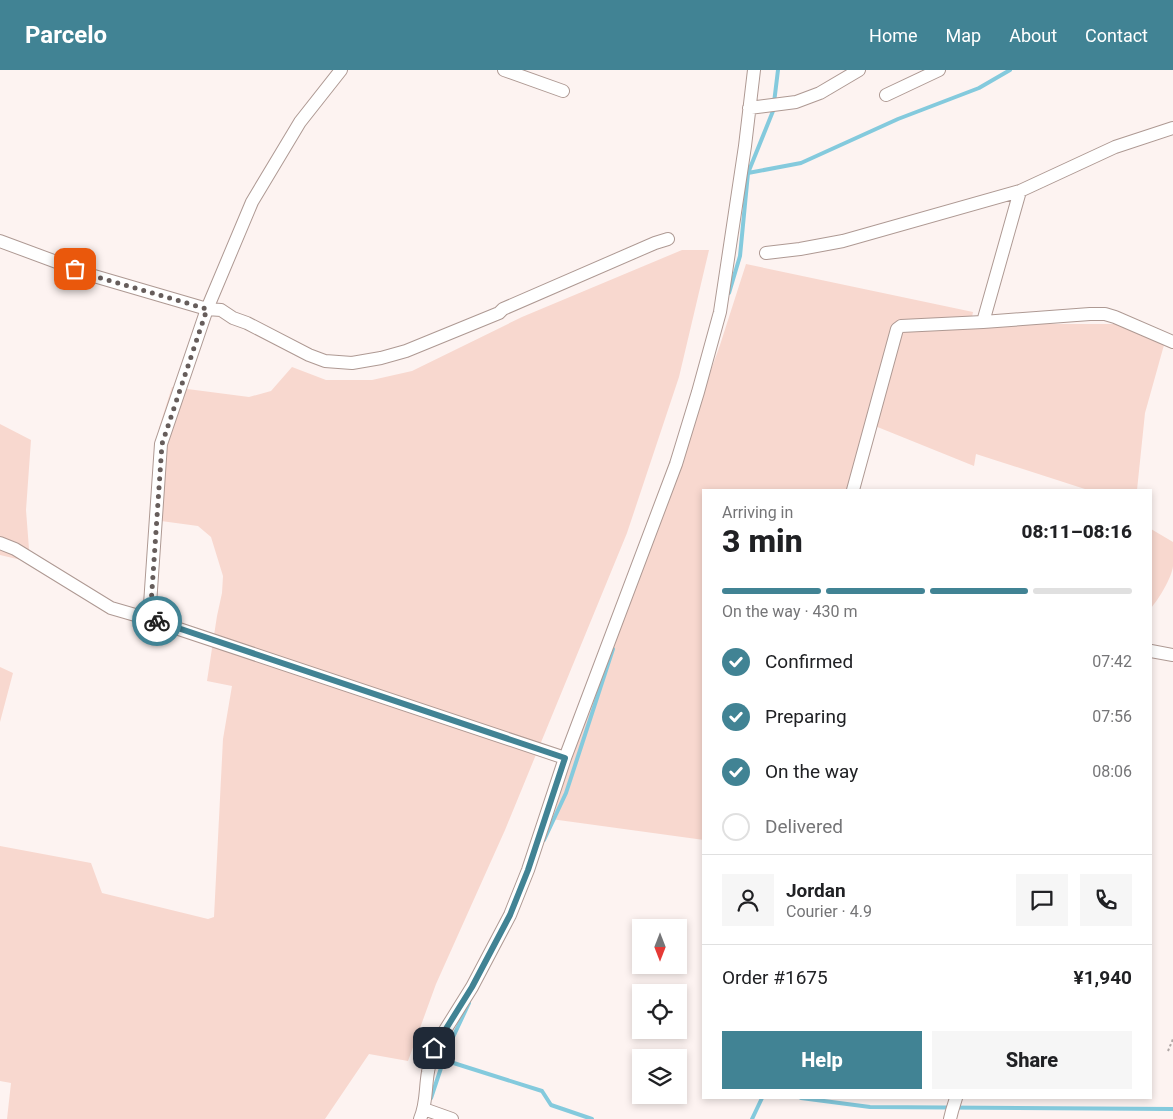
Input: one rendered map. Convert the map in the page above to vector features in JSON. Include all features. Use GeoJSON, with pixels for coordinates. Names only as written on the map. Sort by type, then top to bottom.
{"type":"FeatureCollection","features":[{"type":"Feature","properties":{"kind":"street"},"geometry":{"type":"LineString","coordinates":[[150,619],[162,444],[207,309],[252,202],[300,122],[341,70]]}},
{"type":"Feature","properties":{"kind":"street"},"geometry":{"type":"LineString","coordinates":[[504,70],[563,91]]}},
{"type":"Feature","properties":{"kind":"street"},"geometry":{"type":"LineString","coordinates":[[452,1119],[422,1114],[428,1071],[434,1048],[472,987],[510,915],[528,870],[565,758],[676,464],[720,312],[754,70]]}},
{"type":"Feature","properties":{"kind":"street"},"geometry":{"type":"LineString","coordinates":[[749,108],[796,102],[820,93],[859,70]]}},
{"type":"Feature","properties":{"kind":"street"},"geometry":{"type":"LineString","coordinates":[[886,95],[939,70]]}},
{"type":"Feature","properties":{"kind":"street"},"geometry":{"type":"LineString","coordinates":[[766,253],[843,241],[1020,191],[1115,147],[1173,128]]}},
{"type":"Feature","properties":{"kind":"street"},"geometry":{"type":"LineString","coordinates":[[984,322],[1020,191]]}},
{"type":"Feature","properties":{"kind":"street"},"geometry":{"type":"LineString","coordinates":[[0,241],[94,276],[207,309],[221,310],[233,318],[247,323],[309,355],[325,361],[352,363],[382,358],[406,351],[499,313],[503,309],[668,239]]}},
{"type":"Feature","properties":{"kind":"street"},"geometry":{"type":"LineString","coordinates":[[853,489],[897,329],[901,326],[1105,314],[1173,342]]}},
{"type":"Feature","properties":{"kind":"street"},"geometry":{"type":"LineString","coordinates":[[0,543],[14,549],[110,608],[150,619],[565,758]]}},
{"type":"Feature","properties":{"kind":"street"},"geometry":{"type":"LineString","coordinates":[[1152,651],[1173,655]]}},
{"type":"Feature","properties":{"kind":"street"},"geometry":{"type":"LineString","coordinates":[[950,1119],[956,1099]]}},
{"type":"Feature","properties":{"kind":"path"},"geometry":{"type":"LineString","coordinates":[[1168,1051],[1173,1039]]}},
{"type":"Feature","properties":{"kind":"shaded area"},"geometry":{"type":"Polygon","coordinates":[[[682,250],[709,250],[679,377],[627,533],[505,830],[436,984],[408,1061],[369,1054],[325,1119],[7,1119],[11,1083],[0,1081],[0,846],[91,863],[102,893],[208,919],[214,917],[223,739],[232,686],[207,681],[222,593],[223,576],[211,537],[198,526],[161,521],[152,513],[159,428],[172,387],[249,397],[271,391],[292,367],[326,380],[372,380],[412,371],[522,317],[682,250]]]}},
{"type":"Feature","properties":{"kind":"shaded area"},"geometry":{"type":"Polygon","coordinates":[[[746,264],[973,312],[970,329],[1018,324],[1140,324],[1164,345],[1145,413],[1137,489],[1085,489],[976,454],[974,466],[870,424],[847,489],[702,489],[702,840],[551,819],[593,697],[720,345],[746,264]]]}},
{"type":"Feature","properties":{"kind":"shaded area"},"geometry":{"type":"Polygon","coordinates":[[[0,424],[31,440],[26,510],[30,562],[0,555],[0,424]]]}},
{"type":"Feature","properties":{"kind":"shaded area"},"geometry":{"type":"Polygon","coordinates":[[[1152,530],[1173,542],[1172,571],[1161,594],[1152,607],[1152,530]]]}},
{"type":"Feature","properties":{"kind":"shaded area"},"geometry":{"type":"Polygon","coordinates":[[[0,667],[13,673],[0,722],[0,667]]]}},
{"type":"Feature","properties":{"kind":"waterway"},"geometry":{"type":"LineString","coordinates":[[729,293],[740,256],[748,173],[773,111],[778,70]]}},
{"type":"Feature","properties":{"kind":"waterway"},"geometry":{"type":"LineString","coordinates":[[748,173],[801,163],[898,119],[979,88],[1010,70]]}},
{"type":"Feature","properties":{"kind":"waterway"},"geometry":{"type":"LineString","coordinates":[[544,840],[566,793],[613,649]]}},
{"type":"Feature","properties":{"kind":"waterway"},"geometry":{"type":"LineString","coordinates":[[431,1098],[447,1050],[469,1003]]}},
{"type":"Feature","properties":{"kind":"waterway"},"geometry":{"type":"LineString","coordinates":[[444,1060],[542,1091],[551,1105],[592,1119]]}},
{"type":"Feature","properties":{"kind":"waterway"},"geometry":{"type":"LineString","coordinates":[[752,1119],[762,1099]]}},
{"type":"Feature","properties":{"kind":"waterway"},"geometry":{"type":"LineString","coordinates":[[809,1099],[870,1107],[1173,1109]]}},
{"type":"Feature","properties":{"kind":"way so far"},"geometry":{"type":"LineString","coordinates":[[75,269],[207,309],[162,444],[150,619],[157,621]]}},
{"type":"Feature","properties":{"kind":"route"},"geometry":{"type":"LineString","coordinates":[[157,621],[565,758],[528,870],[510,915],[472,987],[434,1048]]}}]}
